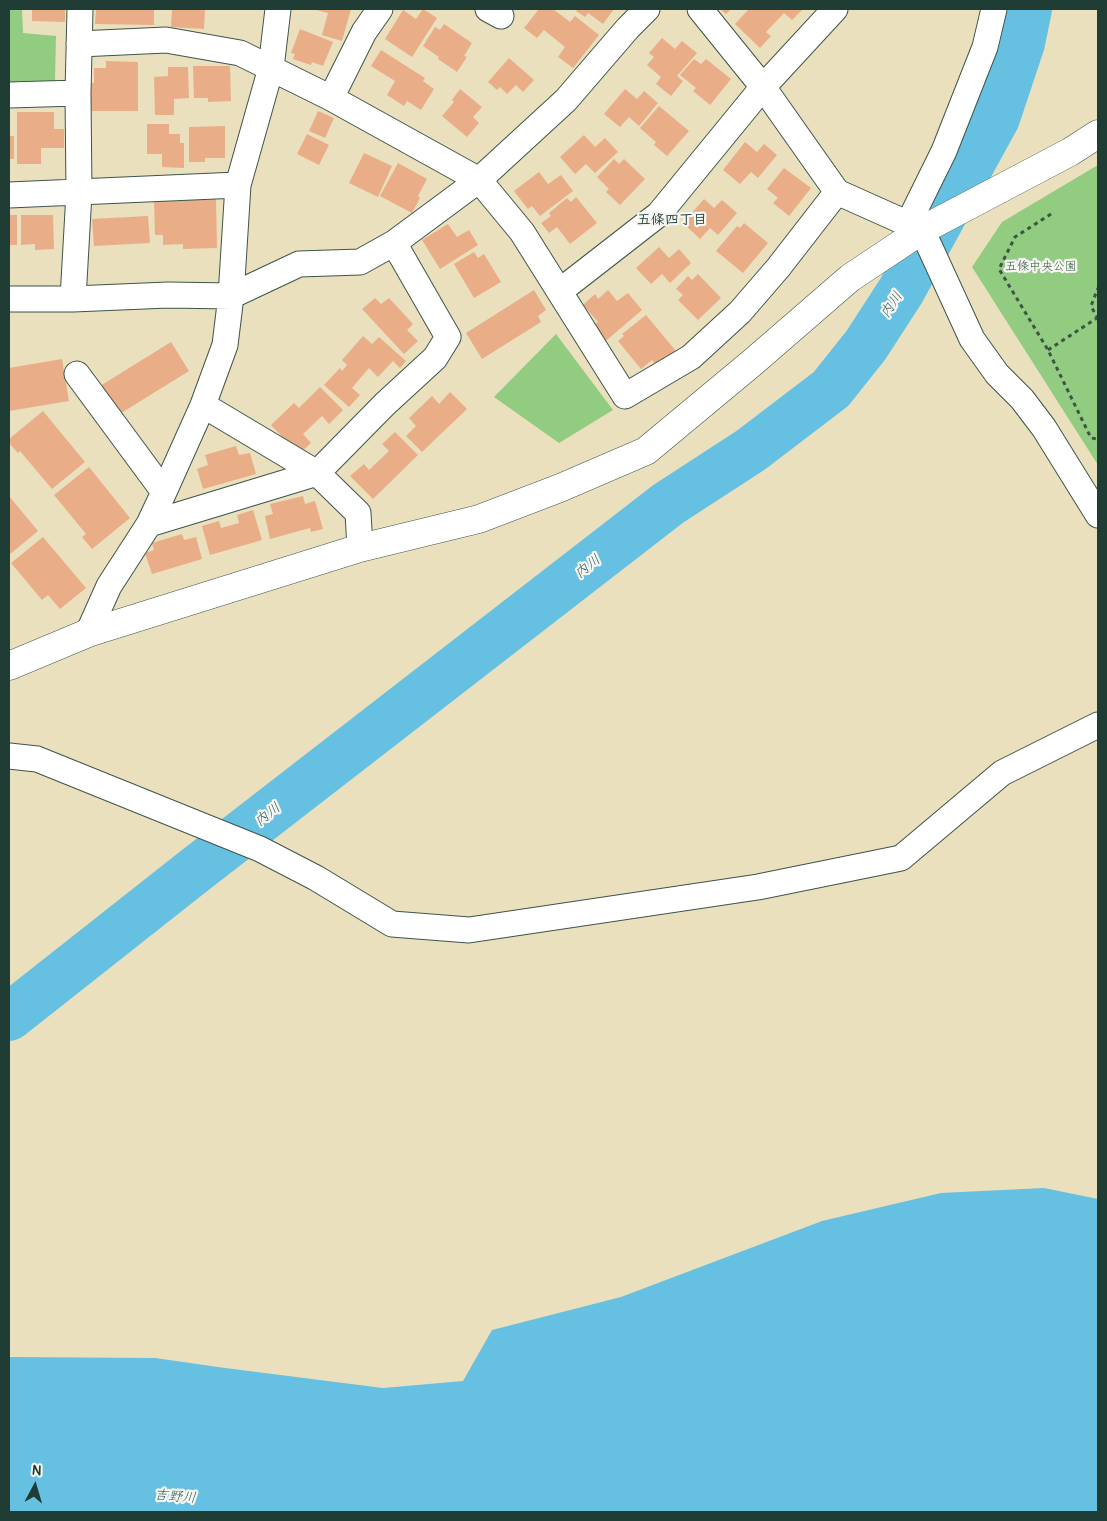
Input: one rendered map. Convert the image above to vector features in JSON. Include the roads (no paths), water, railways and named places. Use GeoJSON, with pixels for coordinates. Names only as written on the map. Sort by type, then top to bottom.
{"type":"FeatureCollection","features":[{"type":"Feature","properties":{"kind":"street"},"geometry":{"type":"LineString","coordinates":[[73,299],[80,193],[78,93],[80,9]]}},
{"type":"Feature","properties":{"kind":"street"},"geometry":{"type":"LineString","coordinates":[[88,633],[109,586],[149,524],[203,405],[225,345],[231,296],[238,184],[270,68],[278,9]]}},
{"type":"Feature","properties":{"kind":"street"},"geometry":{"type":"LineString","coordinates":[[331,98],[364,32],[380,9]]}},
{"type":"Feature","properties":{"kind":"street"},"geometry":{"type":"LineString","coordinates":[[9,299],[73,299],[168,295],[231,296],[299,264],[360,262],[394,243],[479,180],[566,100],[628,28],[647,9]]}},
{"type":"Feature","properties":{"kind":"street"},"geometry":{"type":"LineString","coordinates":[[700,9],[763,87],[837,192],[915,227],[972,339],[997,374],[1022,399],[1044,428],[1098,515]]}},
{"type":"Feature","properties":{"kind":"street"},"geometry":{"type":"LineString","coordinates":[[560,291],[659,214],[763,87],[835,9]]}},
{"type":"Feature","properties":{"kind":"street"},"geometry":{"type":"LineString","coordinates":[[915,227],[986,47],[994,9]]}},
{"type":"Feature","properties":{"kind":"street"},"geometry":{"type":"LineString","coordinates":[[79,44],[166,40],[240,53],[331,98],[479,180],[522,232],[625,396],[691,357],[740,312],[778,268],[837,192]]}},
{"type":"Feature","properties":{"kind":"street"},"geometry":{"type":"LineString","coordinates":[[9,95],[78,93]]}},
{"type":"Feature","properties":{"kind":"street"},"geometry":{"type":"LineString","coordinates":[[9,666],[88,633],[360,548],[478,519],[560,488],[646,451],[850,278],[915,227],[1070,152],[1098,134]]}},
{"type":"Feature","properties":{"kind":"street"},"geometry":{"type":"LineString","coordinates":[[9,195],[238,184]]}},
{"type":"Feature","properties":{"kind":"street"},"geometry":{"type":"LineString","coordinates":[[149,524],[317,473],[385,404],[435,358],[448,337],[394,243]]}},
{"type":"Feature","properties":{"kind":"street"},"geometry":{"type":"LineString","coordinates":[[77,374],[164,492]]}},
{"type":"Feature","properties":{"kind":"street"},"geometry":{"type":"LineString","coordinates":[[203,405],[317,473],[358,513],[360,548]]}},
{"type":"Feature","properties":{"kind":"street"},"geometry":{"type":"LineString","coordinates":[[9,756],[36,759],[260,849],[316,878],[392,924],[469,930],[758,887],[900,858],[1002,774],[1098,725]]}},
{"type":"Feature","properties":{"kind":"water","name":"吉野川"},"geometry":{"type":"Polygon","coordinates":[[[1044,1188],[1098,1199],[1098,1512],[9,1512],[9,1357],[155,1358],[383,1388],[463,1381],[492,1330],[621,1297],[822,1221],[941,1193],[1044,1188]]]}},
{"type":"Feature","properties":{"kind":"waterway","name":"内川"},"geometry":{"type":"LineString","coordinates":[[9,1017],[194,871],[668,504],[751,450],[831,389],[866,345],[901,291],[996,118],[1021,43],[1028,9]]}},
{"type":"Feature","properties":{"kind":"district","name":"五條四丁目"},"geometry":{"type":"Point","coordinates":[672,220]}},
{"type":"Feature","properties":{"kind":"park label","name":"五條中央公園"},"geometry":{"type":"Point","coordinates":[1041,267]}}]}
